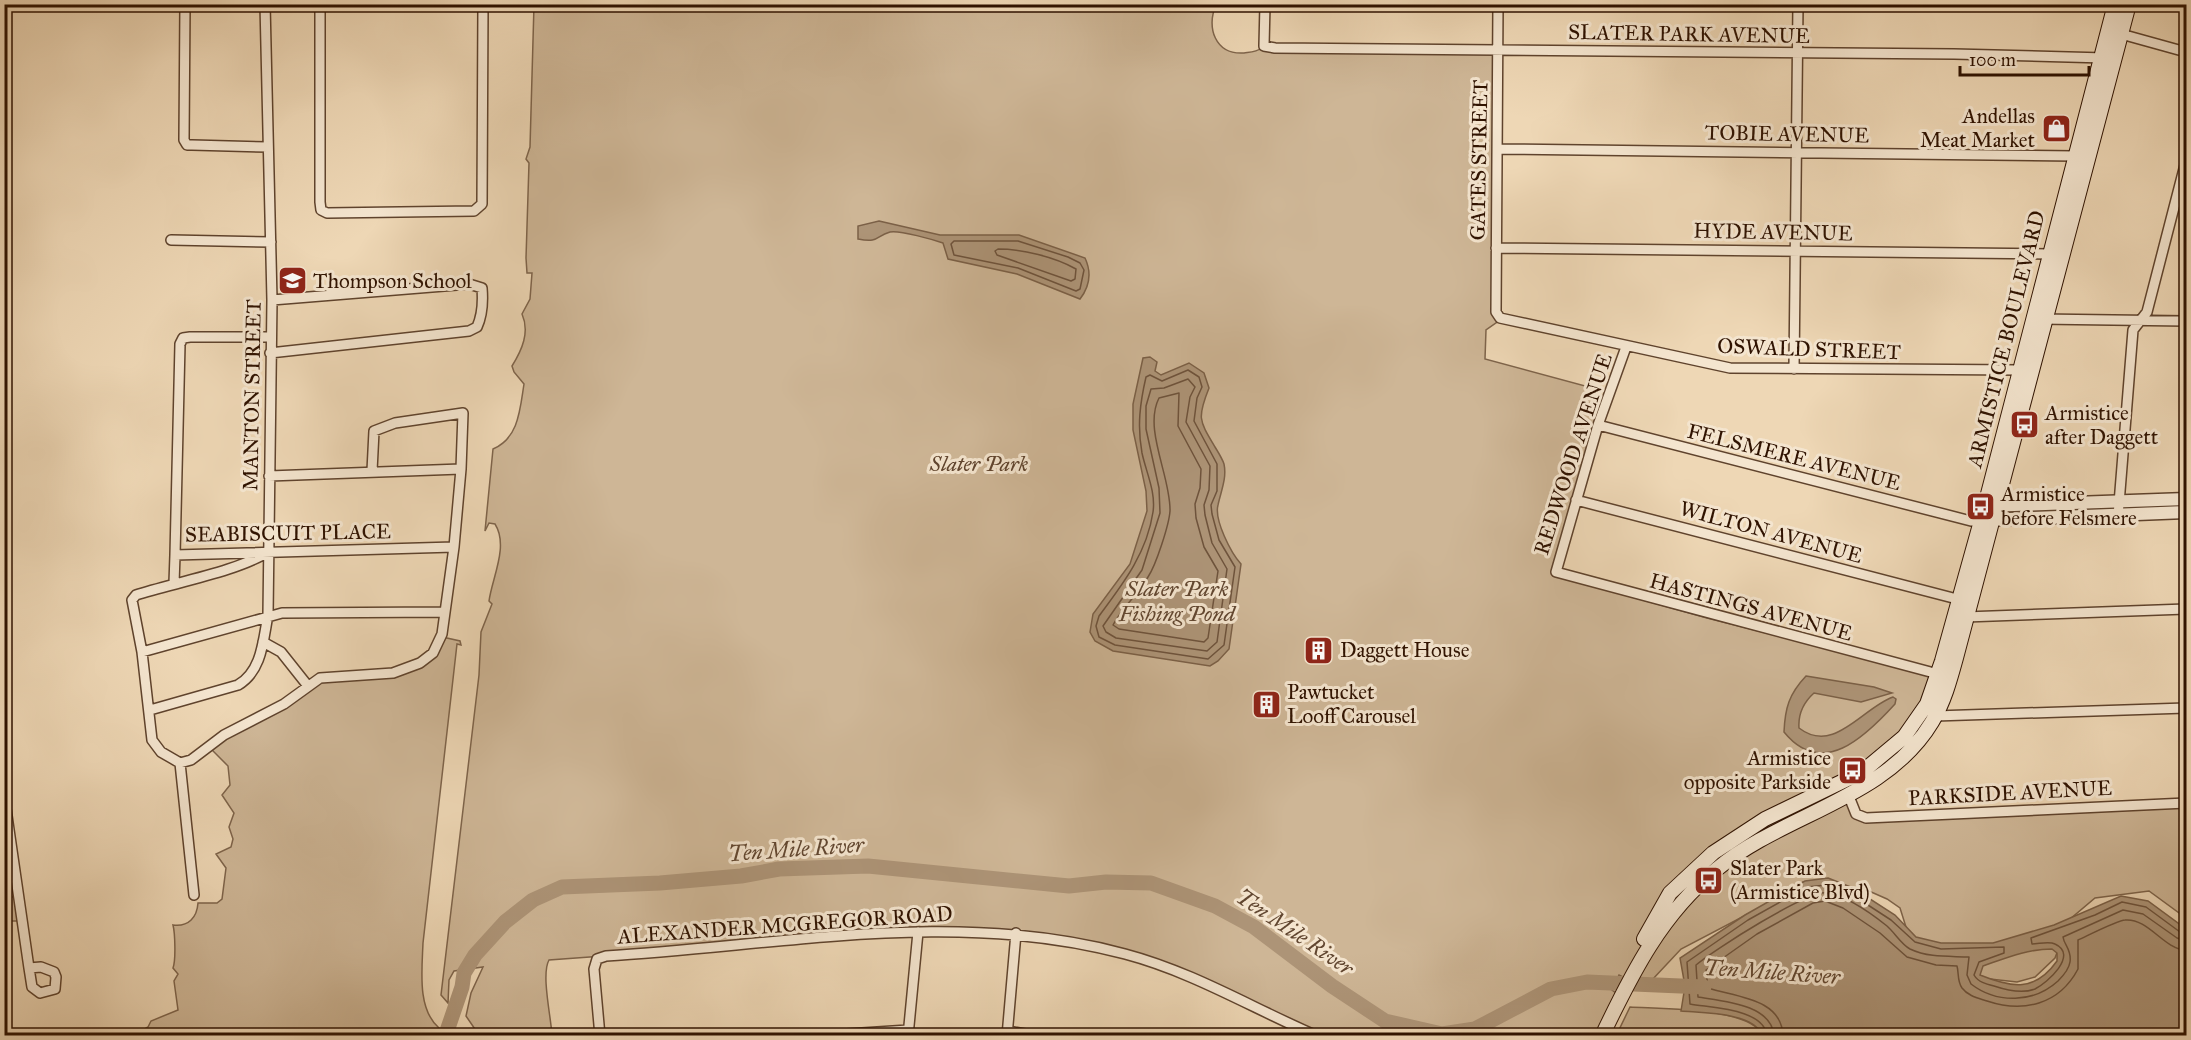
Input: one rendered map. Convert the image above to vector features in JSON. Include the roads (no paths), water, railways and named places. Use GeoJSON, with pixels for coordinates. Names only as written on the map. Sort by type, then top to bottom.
{"type":"FeatureCollection","features":[{"type":"Feature","properties":{"kind":"main road","name":"ARMISTICE BOULEVARD"},"geometry":{"type":"LineString","coordinates":[[1604,1032],[1634,970],[1646,934],[1670,893],[1683,880],[1726,843],[1765,819],[1862,772],[1889,752],[1920,717],[1938,675],[1957,599],[1987,513],[2108,59],[2115,4]]}},
{"type":"Feature","properties":{"kind":"main road","name":"ARMISTICE BOULEVARD"},"geometry":{"type":"LineString","coordinates":[[1634,970],[1667,920],[1719,867],[1763,837],[1848,794],[1889,770],[1920,738],[1935,716],[1948,683],[1965,617],[2019,370],[2038,319],[2049,254],[2075,156],[2108,59],[2121,34],[2129,4]]}},
{"type":"Feature","properties":{"kind":"street"},"geometry":{"type":"LineString","coordinates":[[185,4],[184,140],[187,145],[268,147]]}},
{"type":"Feature","properties":{"kind":"street","name":"MANTON STREET"},"geometry":{"type":"LineString","coordinates":[[150,710],[238,686],[248,679],[256,668],[268,615],[272,300],[265,4]]}},
{"type":"Feature","properties":{"kind":"street"},"geometry":{"type":"LineString","coordinates":[[320,4],[321,210],[327,213],[368,213],[474,211],[482,204],[483,4]]}},
{"type":"Feature","properties":{"kind":"street","name":"SLATER PARK AVENUE"},"geometry":{"type":"LineString","coordinates":[[1265,4],[1264,46],[2108,59]]}},
{"type":"Feature","properties":{"kind":"street","name":"GATES STREET"},"geometry":{"type":"LineString","coordinates":[[1497,316],[1498,4]]}},
{"type":"Feature","properties":{"kind":"street"},"geometry":{"type":"LineString","coordinates":[[1794,369],[1798,4]]}},
{"type":"Feature","properties":{"kind":"street"},"geometry":{"type":"LineString","coordinates":[[2121,34],[2187,52]]}},
{"type":"Feature","properties":{"kind":"street","name":"TOBIE AVENUE"},"geometry":{"type":"LineString","coordinates":[[1498,149],[2075,156]]}},
{"type":"Feature","properties":{"kind":"street"},"geometry":{"type":"LineString","coordinates":[[2118,516],[2133,330],[2147,312],[2187,161]]}},
{"type":"Feature","properties":{"kind":"street"},"geometry":{"type":"LineString","coordinates":[[171,240],[271,242]]}},
{"type":"Feature","properties":{"kind":"street","name":"HYDE AVENUE"},"geometry":{"type":"LineString","coordinates":[[1496,248],[2049,254]]}},
{"type":"Feature","properties":{"kind":"street"},"geometry":{"type":"LineString","coordinates":[[270,353],[469,331],[477,327],[480,322],[482,288],[469,284],[272,300]]}},
{"type":"Feature","properties":{"kind":"street","name":"OSWALD STREET"},"geometry":{"type":"LineString","coordinates":[[1497,316],[1626,347],[1730,368],[2019,370]]}},
{"type":"Feature","properties":{"kind":"street"},"geometry":{"type":"LineString","coordinates":[[2038,319],[2187,321]]}},
{"type":"Feature","properties":{"kind":"street","name":"SEABISCUIT PLACE"},"geometry":{"type":"LineString","coordinates":[[270,337],[190,337],[183,338],[180,344],[175,555],[454,547]]}},
{"type":"Feature","properties":{"kind":"street","name":"REDWOOD AVENUE"},"geometry":{"type":"LineString","coordinates":[[1556,572],[1598,425],[1626,347]]}},
{"type":"Feature","properties":{"kind":"street"},"geometry":{"type":"LineString","coordinates":[[269,551],[253,562],[174,583],[136,595],[132,600],[150,710],[150,731],[155,747],[170,759],[180,763],[191,760],[224,735],[284,704],[320,678],[393,674],[420,663],[433,653],[440,642],[454,547],[463,413],[395,423],[375,431],[372,471]]}},
{"type":"Feature","properties":{"kind":"street","name":"FELSMERE AVENUE"},"geometry":{"type":"LineString","coordinates":[[1598,425],[1971,521],[1987,513]]}},
{"type":"Feature","properties":{"kind":"street"},"geometry":{"type":"LineString","coordinates":[[269,476],[461,469]]}},
{"type":"Feature","properties":{"kind":"street"},"geometry":{"type":"LineString","coordinates":[[1987,513],[2187,499]]}},
{"type":"Feature","properties":{"kind":"street","name":"WILTON AVENUE"},"geometry":{"type":"LineString","coordinates":[[1576,500],[1957,599]]}},
{"type":"Feature","properties":{"kind":"street"},"geometry":{"type":"LineString","coordinates":[[1987,513],[2118,516],[2187,512]]}},
{"type":"Feature","properties":{"kind":"street"},"geometry":{"type":"LineString","coordinates":[[174,583],[175,555]]}},
{"type":"Feature","properties":{"kind":"street","name":"HASTINGS AVENUE"},"geometry":{"type":"LineString","coordinates":[[1556,572],[1938,675]]}},
{"type":"Feature","properties":{"kind":"street"},"geometry":{"type":"LineString","coordinates":[[1965,617],[2187,609]]}},
{"type":"Feature","properties":{"kind":"street"},"geometry":{"type":"LineString","coordinates":[[142,652],[268,615],[445,612]]}},
{"type":"Feature","properties":{"kind":"street"},"geometry":{"type":"LineString","coordinates":[[263,642],[281,652],[308,686]]}},
{"type":"Feature","properties":{"kind":"street"},"geometry":{"type":"LineString","coordinates":[[1935,716],[2187,708]]}},
{"type":"Feature","properties":{"kind":"street"},"geometry":{"type":"LineString","coordinates":[[180,763],[194,895]]}},
{"type":"Feature","properties":{"kind":"street","name":"PARKSIDE AVENUE"},"geometry":{"type":"LineString","coordinates":[[1848,794],[1856,814],[1866,818],[2187,803]]}},
{"type":"Feature","properties":{"kind":"street"},"geometry":{"type":"LineString","coordinates":[[4,795],[29,968]]}},
{"type":"Feature","properties":{"kind":"street"},"geometry":{"type":"LineString","coordinates":[[816,1035],[908,1033],[918,932]]}},
{"type":"Feature","properties":{"kind":"street","name":"ALEXANDER MCGREGOR ROAD"},"geometry":{"type":"LineString","coordinates":[[600,1035],[594,969],[597,960],[606,956],[856,934],[918,932],[1016,933],[1074,942],[1150,961],[1214,986],[1306,1033],[1317,1035]]}},
{"type":"Feature","properties":{"kind":"street"},"geometry":{"type":"LineString","coordinates":[[1016,933],[1007,1033],[1037,1035]]}},
{"type":"Feature","properties":{"kind":"water"},"geometry":{"type":"Polygon","coordinates":[[[879,221],[940,235],[1019,235],[1085,258],[1089,269],[1088,284],[1080,299],[1017,274],[948,259],[943,243],[925,238],[890,232],[874,240],[858,239],[858,226],[879,221]]]}},
{"type":"Feature","properties":{"kind":"water","name":"Slater Park Fishing Pond"},"geometry":{"type":"Polygon","coordinates":[[[1150,357],[1157,362],[1155,371],[1161,375],[1189,363],[1204,373],[1209,388],[1201,413],[1203,424],[1225,469],[1217,511],[1218,519],[1228,544],[1241,564],[1229,649],[1210,666],[1113,651],[1095,641],[1090,632],[1093,614],[1130,564],[1147,511],[1146,491],[1133,430],[1133,404],[1143,358],[1150,357]]]}},
{"type":"Feature","properties":{"kind":"water"},"geometry":{"type":"Polygon","coordinates":[[[1806,676],[1874,687],[1892,693],[1861,702],[1814,693],[1802,709],[1799,723],[1799,728],[1812,735],[1824,736],[1836,733],[1893,697],[1896,699],[1895,704],[1857,740],[1828,752],[1813,752],[1798,746],[1784,732],[1789,702],[1806,676]]]}},
{"type":"Feature","properties":{"kind":"water"},"geometry":{"type":"Polygon","coordinates":[[[1828,878],[1853,888],[1895,915],[1916,937],[1941,943],[1993,943],[2054,925],[2121,896],[2148,901],[2186,929],[2186,1035],[1762,1035],[1757,1027],[1738,1018],[1713,1013],[1681,1011],[1685,986],[1680,958],[1745,915],[1805,881],[1828,878]],[[2052,949],[2017,954],[1983,966],[1980,975],[2002,983],[2031,982],[2049,971],[2057,961],[2057,953],[2052,949]]]}},
{"type":"Feature","properties":{"kind":"waterway","name":"Ten Mile River"},"geometry":{"type":"LineString","coordinates":[[442,1036],[447,1031],[462,987],[464,973],[475,955],[505,922],[533,900],[562,887],[660,883],[741,876],[779,869],[868,866],[1069,886],[1106,882],[1151,883],[1215,906],[1254,927],[1332,986],[1385,1021],[1442,1034],[1475,1029],[1551,989],[1587,982],[1704,987]]}},
{"type":"Feature","properties":{"kind":"place","name":"Andellas Meat Market"},"geometry":{"type":"Point","coordinates":[2056,128]}},
{"type":"Feature","properties":{"kind":"place","name":"Thompson School"},"geometry":{"type":"Point","coordinates":[292,281]}},
{"type":"Feature","properties":{"kind":"place","name":"Armistice after Daggett"},"geometry":{"type":"Point","coordinates":[2024,425]}},
{"type":"Feature","properties":{"kind":"place","name":"Armistice before Felsmere"},"geometry":{"type":"Point","coordinates":[1980,506]}},
{"type":"Feature","properties":{"kind":"place","name":"Daggett House"},"geometry":{"type":"Point","coordinates":[1319,650]}},
{"type":"Feature","properties":{"kind":"place","name":"Pawtucket Looff Carousel"},"geometry":{"type":"Point","coordinates":[1266,704]}},
{"type":"Feature","properties":{"kind":"place","name":"Armistice opposite Parkside"},"geometry":{"type":"Point","coordinates":[1852,770]}},
{"type":"Feature","properties":{"kind":"place","name":"Slater Park (Armistice Blvd)"},"geometry":{"type":"Point","coordinates":[1709,880]}},
{"type":"Feature","properties":{"kind":"park label","name":"Slater Park"},"geometry":{"type":"Point","coordinates":[979,464]}}]}
